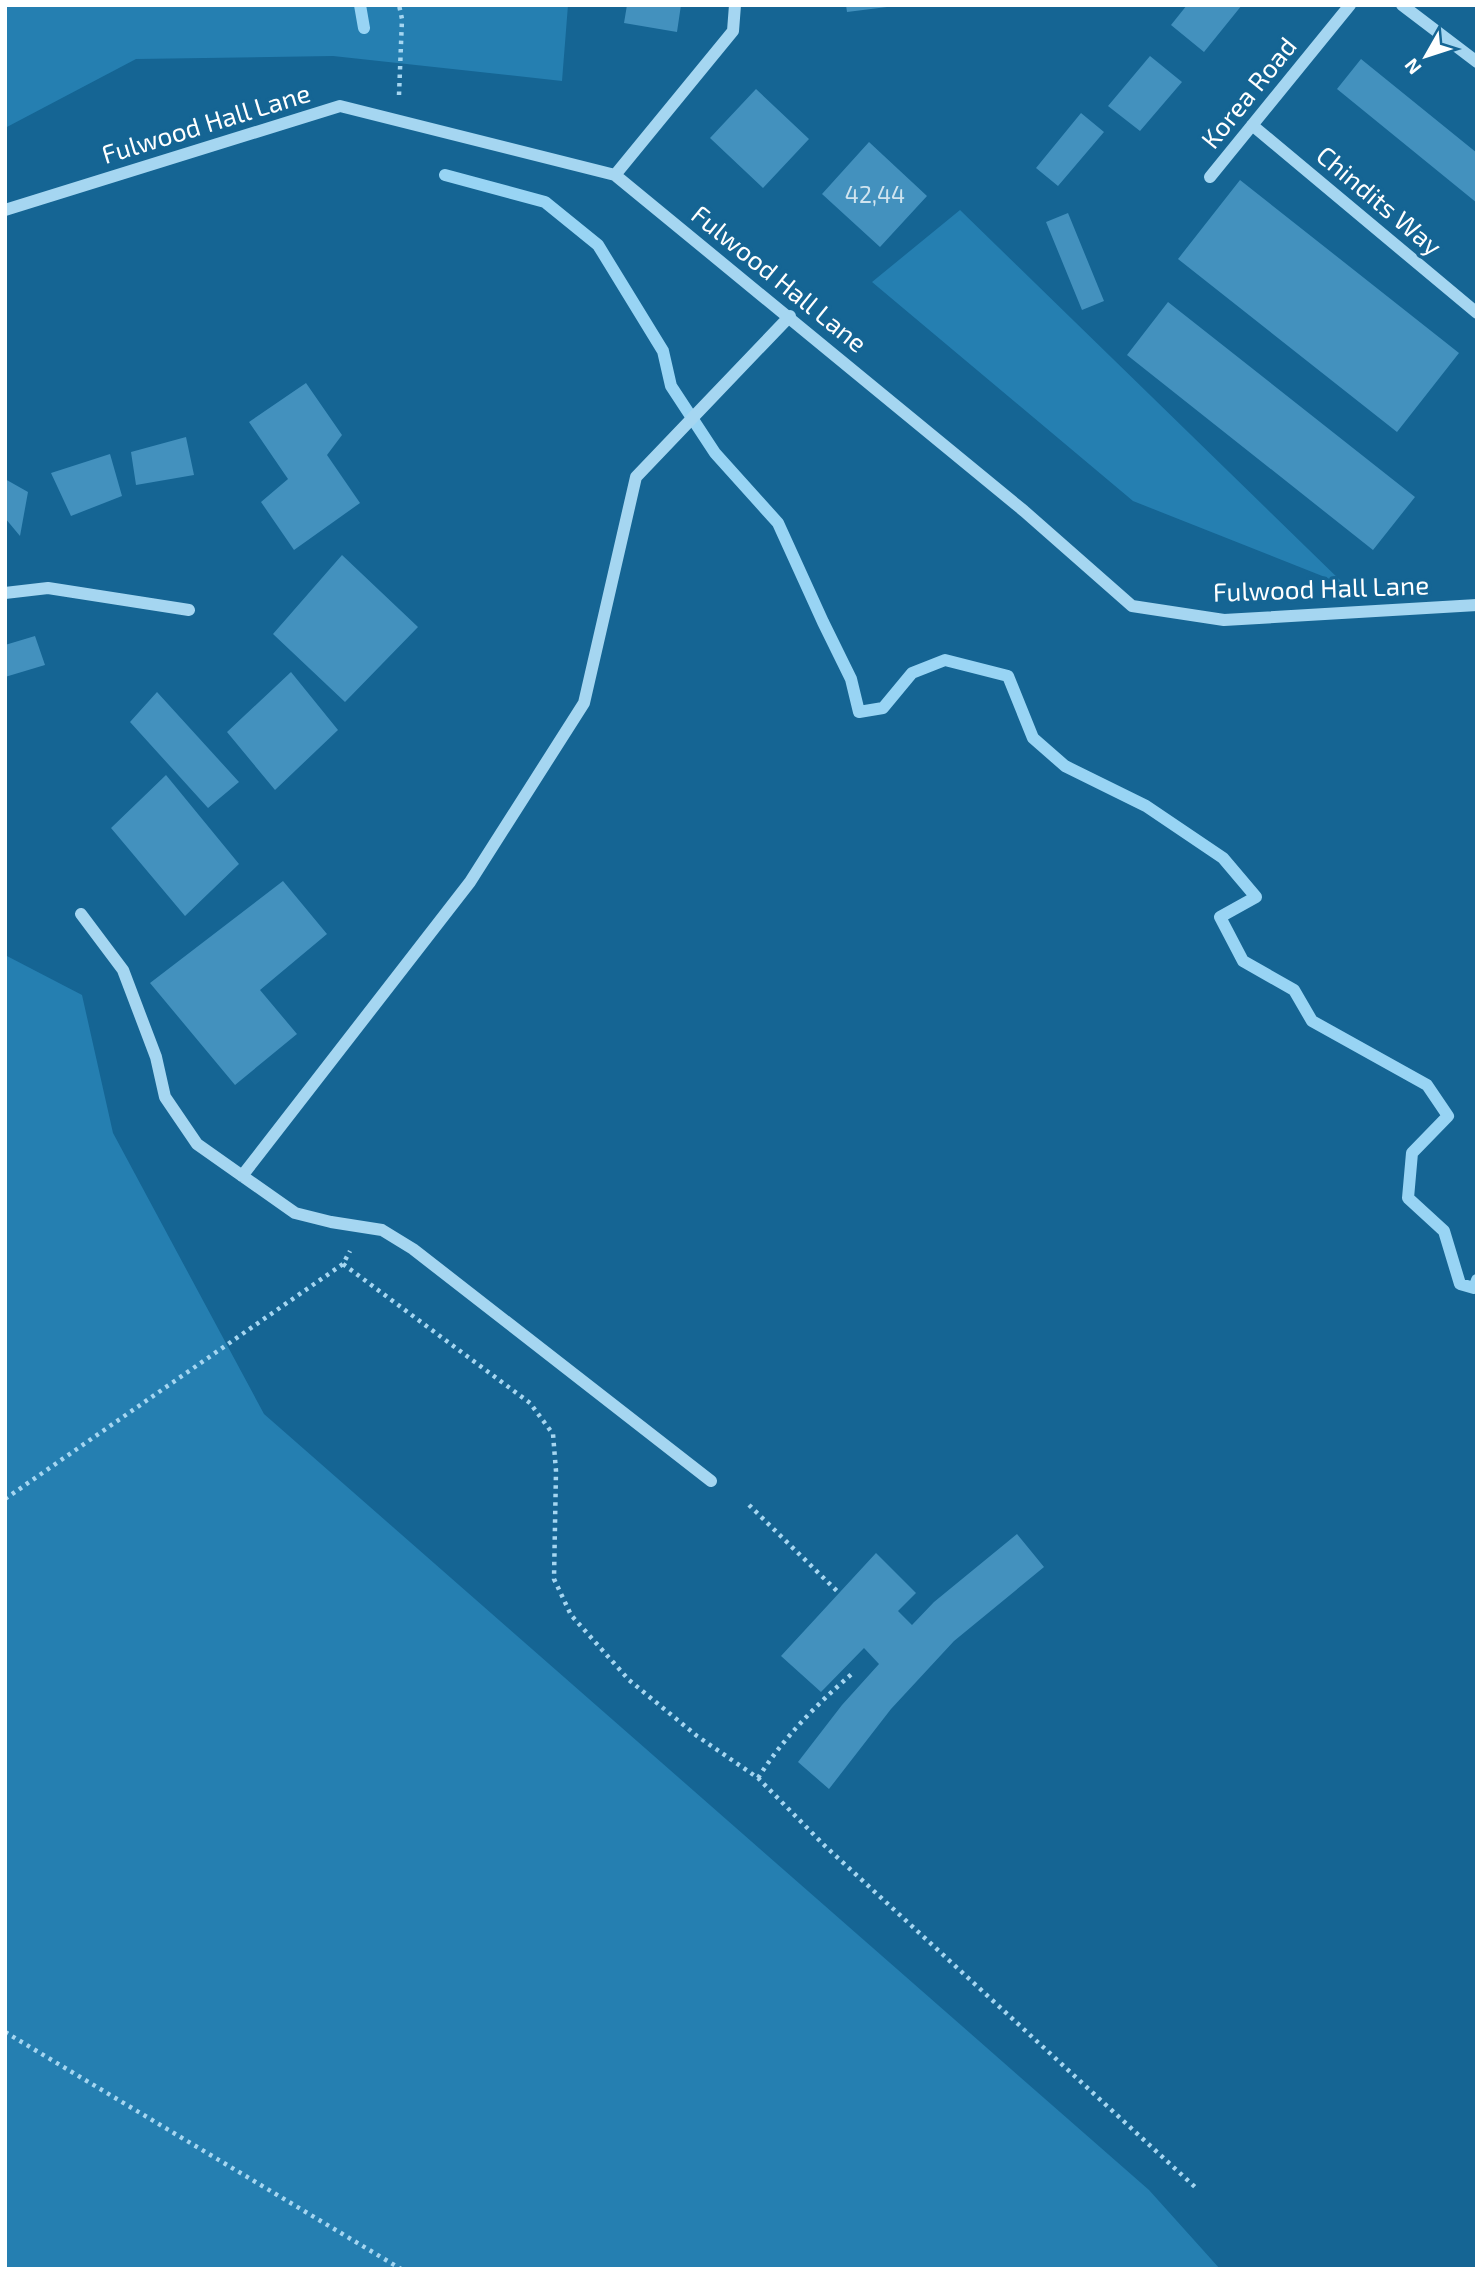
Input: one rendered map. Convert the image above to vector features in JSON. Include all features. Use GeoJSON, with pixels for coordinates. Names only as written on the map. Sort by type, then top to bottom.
{"type":"FeatureCollection","features":[{"type":"Feature","properties":{"kind":"street"},"geometry":{"type":"LineString","coordinates":[[615,175],[733,31],[735,5]]}},
{"type":"Feature","properties":{"kind":"street","name":"Korea Road"},"geometry":{"type":"LineString","coordinates":[[1210,177],[1350,5]]}},
{"type":"Feature","properties":{"kind":"street"},"geometry":{"type":"LineString","coordinates":[[1402,5],[1477,62]]}},
{"type":"Feature","properties":{"kind":"street","name":"Fulwood Hall Lane"},"geometry":{"type":"LineString","coordinates":[[5,210],[340,106],[615,175],[790,316],[1024,511],[1132,606],[1224,620],[1477,605]]}},
{"type":"Feature","properties":{"kind":"street","name":"Chindits Way"},"geometry":{"type":"LineString","coordinates":[[1252,125],[1477,313]]}},
{"type":"Feature","properties":{"kind":"street"},"geometry":{"type":"LineString","coordinates":[[242,1176],[470,882],[584,703],[636,477],[790,316]]}},
{"type":"Feature","properties":{"kind":"street"},"geometry":{"type":"LineString","coordinates":[[5,593],[48,587],[189,610]]}},
{"type":"Feature","properties":{"kind":"street"},"geometry":{"type":"LineString","coordinates":[[81,914],[123,970],[156,1057],[164,1097],[197,1144],[295,1213],[382,1230],[413,1249],[711,1481]]}},
{"type":"Feature","properties":{"kind":"path"},"geometry":{"type":"LineString","coordinates":[[398,120],[402,19],[399,5]]}},
{"type":"Feature","properties":{"kind":"path"},"geometry":{"type":"LineString","coordinates":[[5,1499],[343,1265],[363,1227]]}},
{"type":"Feature","properties":{"kind":"path"},"geometry":{"type":"LineString","coordinates":[[343,1265],[530,1403],[553,1434],[556,1471],[554,1579],[571,1615],[629,1680],[697,1736],[758,1778],[835,1856],[1195,2187]]}},
{"type":"Feature","properties":{"kind":"path"},"geometry":{"type":"LineString","coordinates":[[748,1505],[839,1593]]}},
{"type":"Feature","properties":{"kind":"path"},"geometry":{"type":"LineString","coordinates":[[758,1778],[810,1710],[854,1672]]}},
{"type":"Feature","properties":{"kind":"path"},"geometry":{"type":"LineString","coordinates":[[5,2032],[401,2269]]}},
{"type":"Feature","properties":{"kind":"shaded area"},"geometry":{"type":"Polygon","coordinates":[[[5,5],[568,5],[562,81],[333,56],[136,59],[5,128],[5,5]]]}},
{"type":"Feature","properties":{"kind":"shaded area"},"geometry":{"type":"Polygon","coordinates":[[[960,210],[1345,585],[1133,501],[872,282],[960,210]]]}},
{"type":"Feature","properties":{"kind":"shaded area"},"geometry":{"type":"Polygon","coordinates":[[[5,955],[82,995],[113,1133],[264,1414],[1149,2190],[1220,2269],[5,2269],[5,955]]]}},
{"type":"Feature","properties":{"kind":"building"},"geometry":{"type":"Polygon","coordinates":[[[627,5],[681,5],[677,32],[624,23],[627,5]]]}},
{"type":"Feature","properties":{"kind":"building"},"geometry":{"type":"Polygon","coordinates":[[[846,5],[887,5],[887,7],[847,12],[846,5]]]}},
{"type":"Feature","properties":{"kind":"building"},"geometry":{"type":"Polygon","coordinates":[[[1187,5],[1242,5],[1204,52],[1171,25],[1187,5]]]}},
{"type":"Feature","properties":{"kind":"building"},"geometry":{"type":"Polygon","coordinates":[[[1150,56],[1182,82],[1140,131],[1108,106],[1150,56]]]}},
{"type":"Feature","properties":{"kind":"building"},"geometry":{"type":"Polygon","coordinates":[[[1361,59],[1477,153],[1477,203],[1337,89],[1361,59]]]}},
{"type":"Feature","properties":{"kind":"building"},"geometry":{"type":"Polygon","coordinates":[[[756,89],[809,139],[763,188],[710,138],[756,89]]]}},
{"type":"Feature","properties":{"kind":"building"},"geometry":{"type":"Polygon","coordinates":[[[1081,113],[1104,132],[1058,186],[1036,168],[1081,113]]]}},
{"type":"Feature","properties":{"kind":"building"},"geometry":{"type":"Polygon","coordinates":[[[869,142],[927,196],[880,247],[822,194],[869,142]]]}},
{"type":"Feature","properties":{"kind":"building"},"geometry":{"type":"Polygon","coordinates":[[[1240,180],[1459,353],[1397,432],[1178,259],[1240,180]]]}},
{"type":"Feature","properties":{"kind":"building"},"geometry":{"type":"Polygon","coordinates":[[[1068,213],[1104,301],[1082,310],[1046,222],[1068,213]]]}},
{"type":"Feature","properties":{"kind":"building"},"geometry":{"type":"Polygon","coordinates":[[[1168,302],[1415,497],[1373,550],[1127,355],[1168,302]]]}},
{"type":"Feature","properties":{"kind":"building"},"geometry":{"type":"Polygon","coordinates":[[[306,383],[342,435],[327,455],[360,503],[294,550],[261,502],[288,479],[249,422],[306,383]]]}},
{"type":"Feature","properties":{"kind":"building"},"geometry":{"type":"Polygon","coordinates":[[[186,437],[194,475],[136,485],[131,452],[186,437]]]}},
{"type":"Feature","properties":{"kind":"building"},"geometry":{"type":"Polygon","coordinates":[[[110,454],[122,496],[71,516],[51,473],[110,454]]]}},
{"type":"Feature","properties":{"kind":"building"},"geometry":{"type":"Polygon","coordinates":[[[5,479],[28,492],[20,536],[5,518],[5,479]]]}},
{"type":"Feature","properties":{"kind":"building"},"geometry":{"type":"Polygon","coordinates":[[[342,555],[418,627],[345,702],[273,634],[342,555]]]}},
{"type":"Feature","properties":{"kind":"building"},"geometry":{"type":"Polygon","coordinates":[[[35,636],[45,665],[5,677],[5,645],[35,636]]]}},
{"type":"Feature","properties":{"kind":"building"},"geometry":{"type":"Polygon","coordinates":[[[291,672],[338,730],[275,790],[227,732],[291,672]]]}},
{"type":"Feature","properties":{"kind":"building"},"geometry":{"type":"Polygon","coordinates":[[[157,692],[239,782],[208,808],[130,722],[157,692]]]}},
{"type":"Feature","properties":{"kind":"building"},"geometry":{"type":"Polygon","coordinates":[[[166,775],[239,864],[185,916],[111,828],[166,775]]]}},
{"type":"Feature","properties":{"kind":"building"},"geometry":{"type":"Polygon","coordinates":[[[283,881],[327,934],[260,990],[297,1034],[235,1085],[150,983],[283,881]]]}},
{"type":"Feature","properties":{"kind":"building"},"geometry":{"type":"Polygon","coordinates":[[[1017,1534],[1044,1567],[954,1641],[891,1709],[829,1789],[798,1762],[842,1705],[879,1664],[864,1648],[821,1692],[781,1656],[876,1553],[916,1593],[898,1611],[912,1625],[934,1602],[1017,1534]]]}},
{"type":"Feature","properties":{"kind":"waterway"},"geometry":{"type":"LineString","coordinates":[[360,5],[364,28]]}},
{"type":"Feature","properties":{"kind":"waterway"},"geometry":{"type":"LineString","coordinates":[[445,175],[545,202],[598,245],[663,351],[671,386],[715,453],[778,523],[851,679],[859,712],[883,708],[912,673],[945,660],[1008,676],[1033,738],[1065,766],[1146,806],[1223,858],[1256,897],[1220,917],[1243,961],[1294,990],[1312,1021],[1427,1085],[1448,1116],[1412,1153],[1408,1198],[1444,1231],[1460,1284],[1474,1288],[1477,1280]]}}]}
